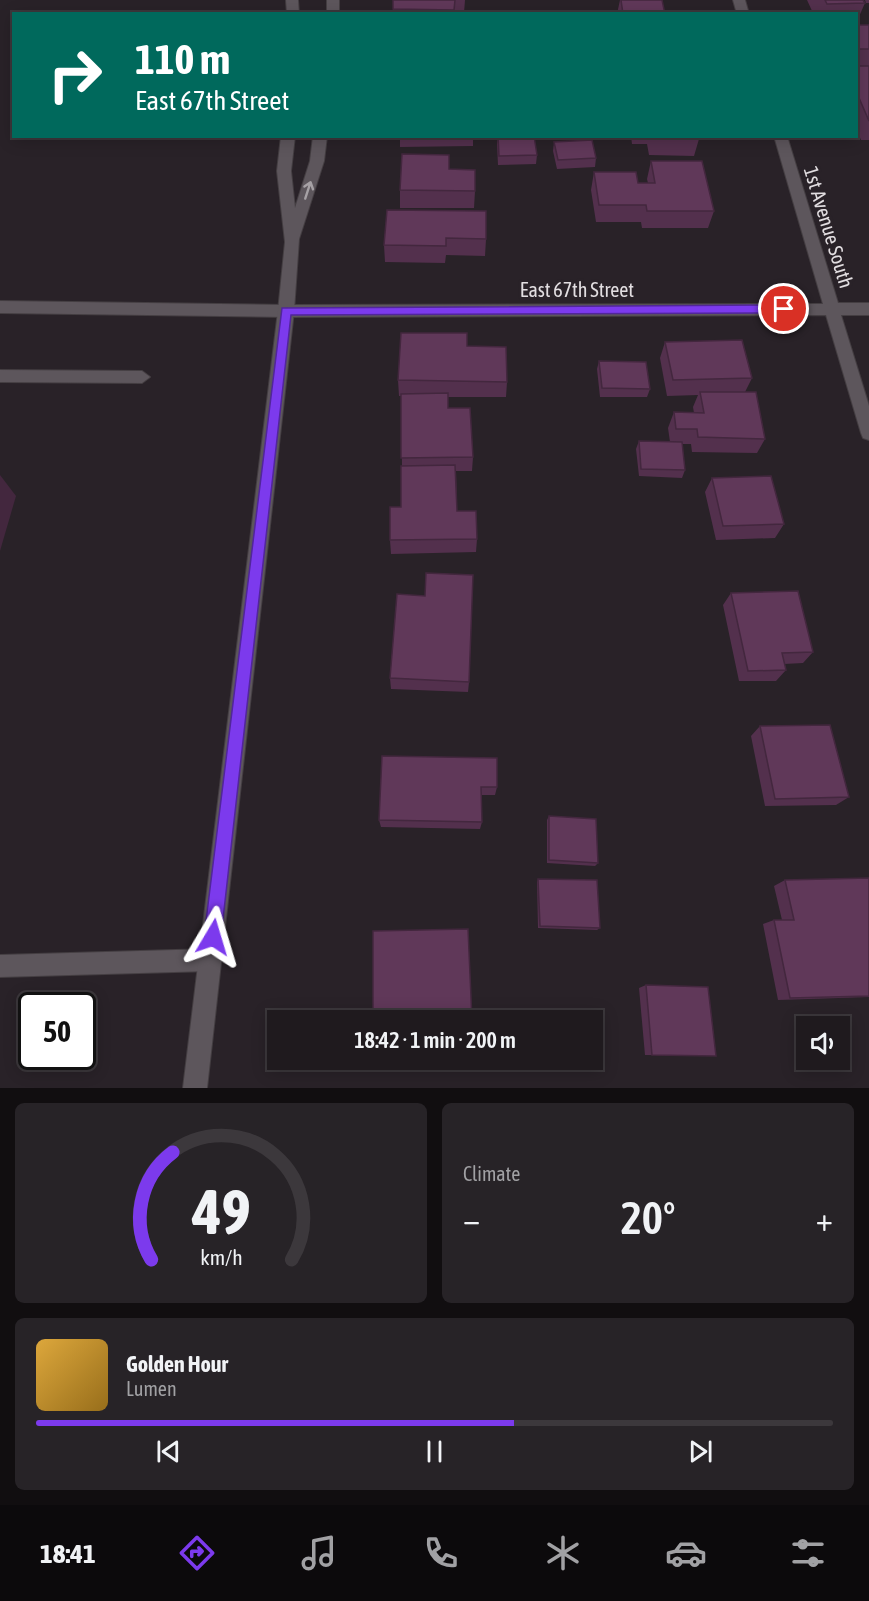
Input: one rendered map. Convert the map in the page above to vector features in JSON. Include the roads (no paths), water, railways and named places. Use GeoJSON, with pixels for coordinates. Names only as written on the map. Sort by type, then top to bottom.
{"type":"FeatureCollection","features":[{"type":"Feature","properties":{"kind":"main road"},"geometry":{"type":"LineString","coordinates":[[195,1088],[286,311],[292,242],[284,171],[288,138]]}},
{"type":"Feature","properties":{"kind":"main road"},"geometry":{"type":"LineString","coordinates":[[292,242],[317,161],[320,138]]}},
{"type":"Feature","properties":{"kind":"main road","name":"1st Avenue South"},"geometry":{"type":"LineString","coordinates":[[781,138],[869,434]]}},
{"type":"Feature","properties":{"kind":"main road","name":"East 67th Street"},"geometry":{"type":"LineString","coordinates":[[0,307],[286,311],[869,309]]}},
{"type":"Feature","properties":{"kind":"main road"},"geometry":{"type":"LineString","coordinates":[[0,376],[142,377]]}},
{"type":"Feature","properties":{"kind":"main road"},"geometry":{"type":"LineString","coordinates":[[0,966],[210,960]]}}]}
